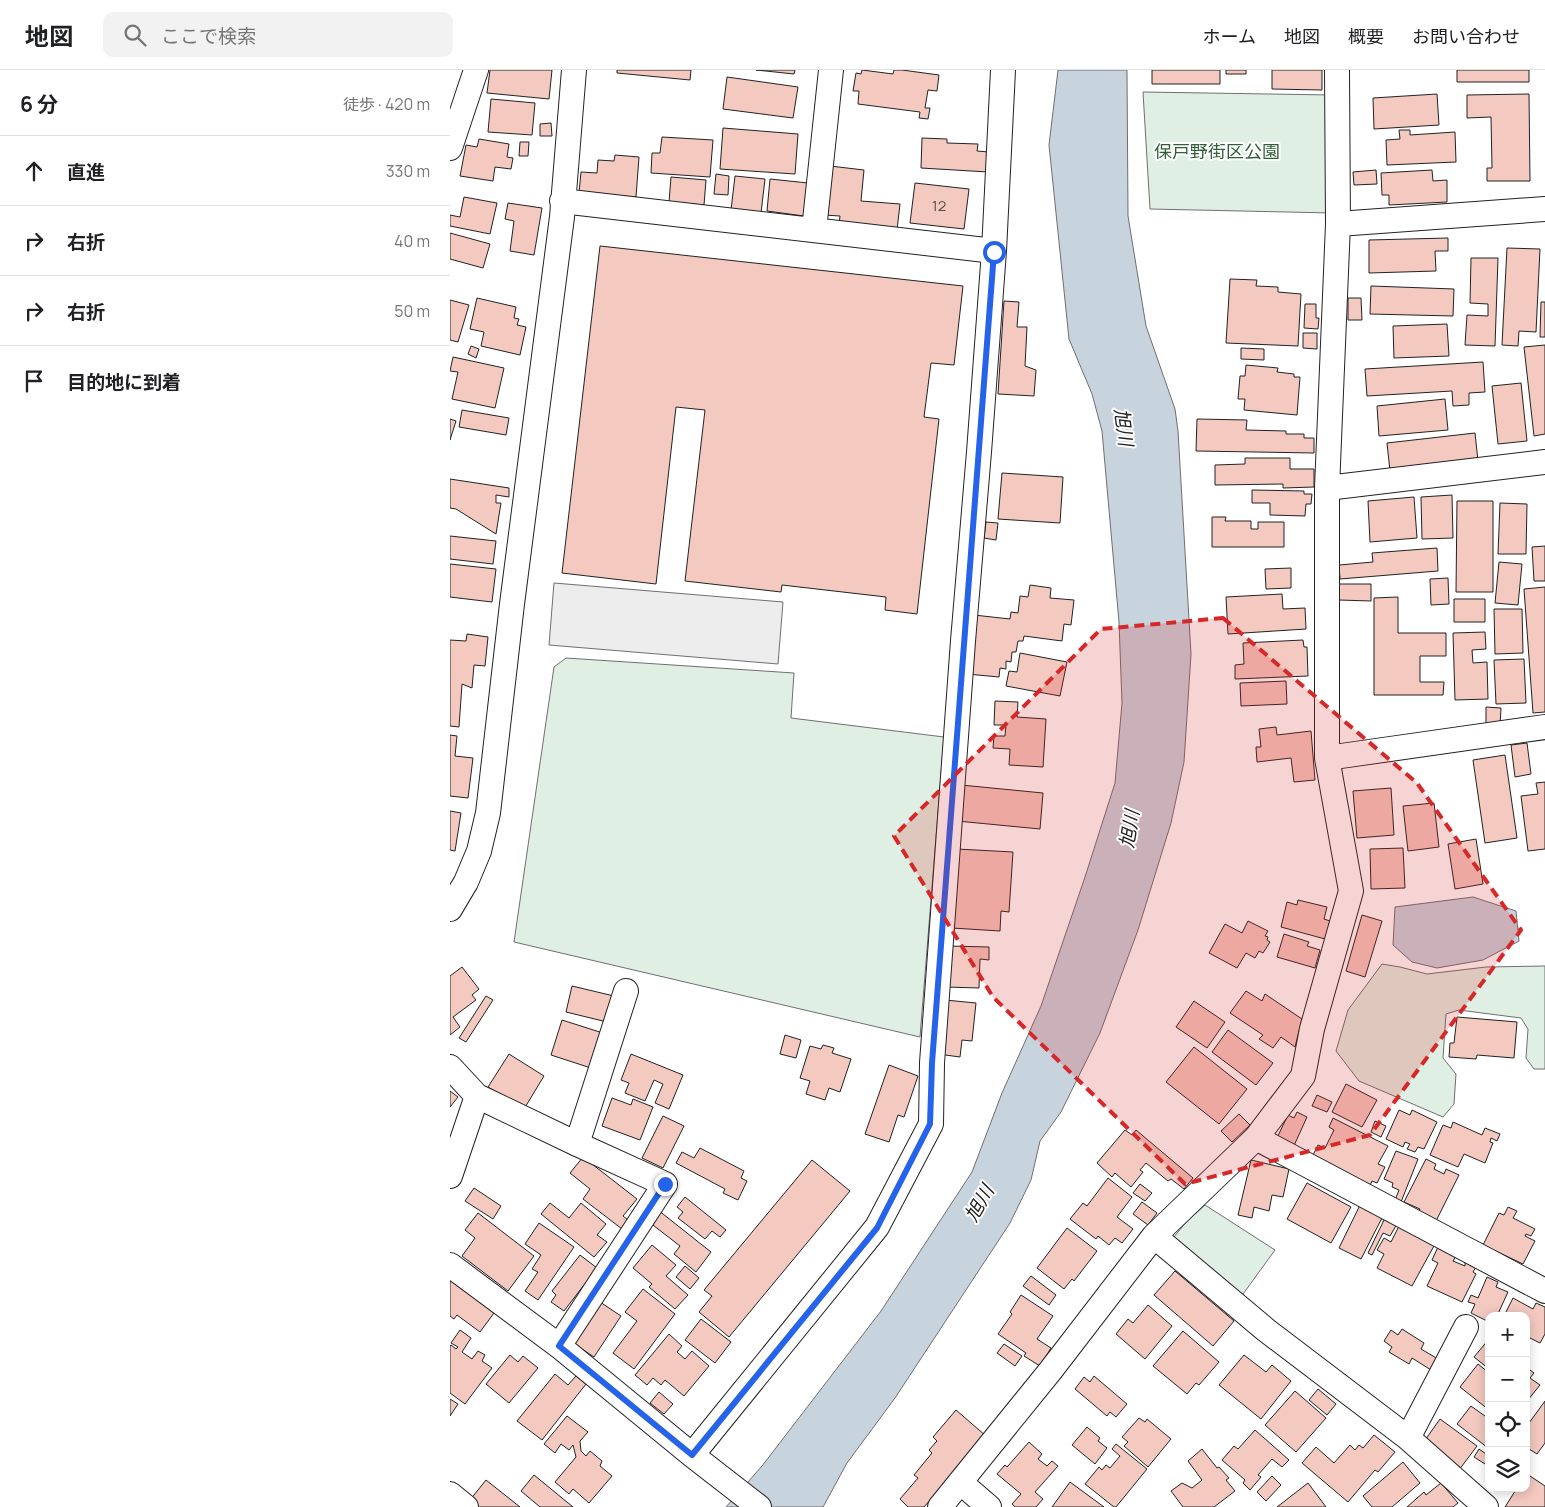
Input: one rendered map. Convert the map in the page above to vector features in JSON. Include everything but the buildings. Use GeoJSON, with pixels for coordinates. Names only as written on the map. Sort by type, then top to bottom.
{"type":"FeatureCollection","features":[{"type":"Feature","properties":{"kind":"street"},"geometry":{"type":"LineString","coordinates":[[450,148],[476,70]]}},
{"type":"Feature","properties":{"kind":"street"},"geometry":{"type":"LineString","coordinates":[[450,909],[466,882],[479,851],[488,813],[562,201],[574,70]]}},
{"type":"Feature","properties":{"kind":"street"},"geometry":{"type":"LineString","coordinates":[[814,230],[831,70]]}},
{"type":"Feature","properties":{"kind":"street"},"geometry":{"type":"LineString","coordinates":[[692,1455],[877,1228],[930,1124],[932,1063],[994,252],[1003,70]]}},
{"type":"Feature","properties":{"kind":"street"},"geometry":{"type":"LineString","coordinates":[[940,1507],[1051,1370],[1154,1236],[1256,1138],[1303,1076],[1312,1029],[1351,891],[1326,758],[1327,488],[1338,224],[1337,70]]}},
{"type":"Feature","properties":{"kind":"street"},"geometry":{"type":"LineString","coordinates":[[562,201],[994,252]]}},
{"type":"Feature","properties":{"kind":"street"},"geometry":{"type":"LineString","coordinates":[[1338,224],[1545,209]]}},
{"type":"Feature","properties":{"kind":"street"},"geometry":{"type":"LineString","coordinates":[[1327,488],[1545,462]]}},
{"type":"Feature","properties":{"kind":"street"},"geometry":{"type":"LineString","coordinates":[[1326,758],[1545,727]]}},
{"type":"Feature","properties":{"kind":"street"},"geometry":{"type":"LineString","coordinates":[[576,1144],[626,991]]}},
{"type":"Feature","properties":{"kind":"street"},"geometry":{"type":"LineString","coordinates":[[450,1067],[477,1096],[576,1144],[665,1184],[559,1346]]}},
{"type":"Feature","properties":{"kind":"street"},"geometry":{"type":"LineString","coordinates":[[450,1176],[477,1096]]}},
{"type":"Feature","properties":{"kind":"street"},"geometry":{"type":"LineString","coordinates":[[1256,1138],[1545,1291]]}},
{"type":"Feature","properties":{"kind":"street"},"geometry":{"type":"LineString","coordinates":[[1154,1236],[1266,1330],[1408,1438],[1486,1507]]}},
{"type":"Feature","properties":{"kind":"street"},"geometry":{"type":"LineString","coordinates":[[450,1265],[559,1346],[723,1480],[760,1507]]}},
{"type":"Feature","properties":{"kind":"street"},"geometry":{"type":"LineString","coordinates":[[1408,1438],[1466,1327]]}},
{"type":"Feature","properties":{"kind":"street"},"geometry":{"type":"LineString","coordinates":[[960,1482],[989,1507]]}},
{"type":"Feature","properties":{"kind":"street"},"geometry":{"type":"LineString","coordinates":[[450,1494],[466,1507]]}},
{"type":"Feature","properties":{"kind":"highlighted area"},"geometry":{"type":"Polygon","coordinates":[[[1223,618],[1417,783],[1521,930],[1370,1135],[1185,1184],[993,997],[894,836],[1101,629],[1223,618]]]}},
{"type":"Feature","properties":{"kind":"green space","name":"保戸野街区公園"},"geometry":{"type":"Polygon","coordinates":[[[1143,92],[1332,95],[1333,213],[1150,209],[1143,92]]]}},
{"type":"Feature","properties":{"kind":"green space"},"geometry":{"type":"Polygon","coordinates":[[[566,658],[794,673],[791,718],[944,737],[920,1037],[514,942],[554,667],[566,658]]]}},
{"type":"Feature","properties":{"kind":"green space"},"geometry":{"type":"Polygon","coordinates":[[[1382,964],[1427,974],[1486,967],[1545,966],[1545,1069],[1534,1069],[1526,1058],[1528,1029],[1521,1018],[1459,1010],[1446,1014],[1443,1058],[1456,1074],[1454,1104],[1443,1117],[1359,1081],[1336,1051],[1348,1010],[1382,964]]]}},
{"type":"Feature","properties":{"kind":"green space"},"geometry":{"type":"Polygon","coordinates":[[[1205,1205],[1275,1250],[1238,1301],[1174,1237],[1186,1222],[1205,1205]]]}},
{"type":"Feature","properties":{"kind":"shaded area"},"geometry":{"type":"Polygon","coordinates":[[[554,583],[783,602],[778,664],[549,645],[554,583]]]}},
{"type":"Feature","properties":{"kind":"water","name":"旭川"},"geometry":{"type":"Polygon","coordinates":[[[1058,70],[1127,70],[1128,216],[1146,326],[1175,409],[1178,431],[1191,654],[1184,762],[1171,823],[1138,930],[1100,1033],[1061,1112],[1040,1141],[1031,1180],[1010,1223],[895,1398],[847,1463],[823,1507],[726,1507],[762,1466],[881,1311],[972,1172],[1002,1093],[1041,1006],[1115,783],[1122,703],[1119,622],[1102,431],[1092,394],[1069,339],[1049,145],[1058,70]]]}},
{"type":"Feature","properties":{"kind":"water"},"geometry":{"type":"Polygon","coordinates":[[[1473,897],[1516,911],[1519,941],[1483,960],[1437,968],[1412,962],[1393,945],[1395,907],[1473,897]]]}},
{"type":"Feature","properties":{"kind":"route"},"geometry":{"type":"LineString","coordinates":[[665,1184],[559,1346],[692,1455],[877,1228],[930,1124],[932,1063],[994,252]]}}]}
